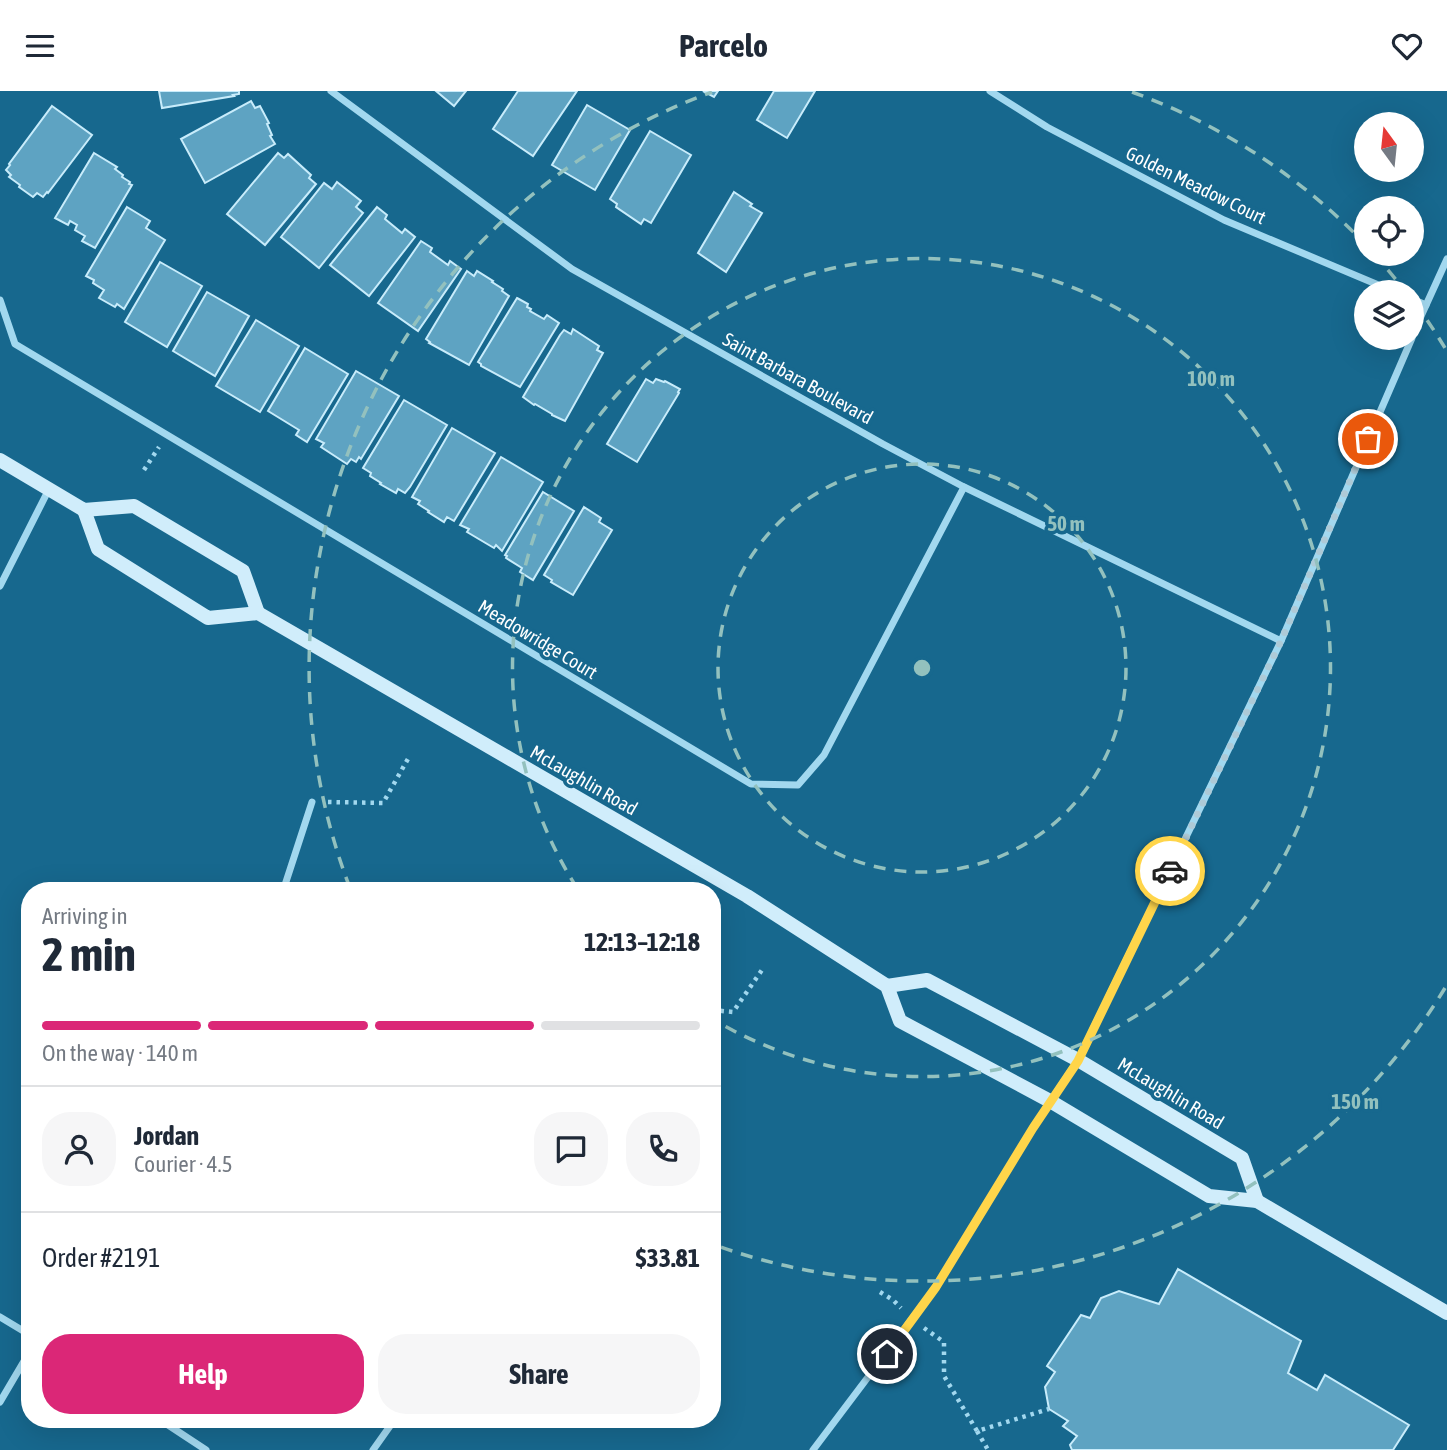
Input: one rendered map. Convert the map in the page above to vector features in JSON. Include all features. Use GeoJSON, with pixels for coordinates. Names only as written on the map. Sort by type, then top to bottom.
{"type":"FeatureCollection","features":[{"type":"Feature","properties":{"kind":"street","name":"Saint Barbara Boulevard"},"geometry":{"type":"LineString","coordinates":[[331,91],[572,269],[964,487],[1281,641]]}},
{"type":"Feature","properties":{"kind":"street","name":"Golden Meadow Court"},"geometry":{"type":"LineString","coordinates":[[990,91],[1046,127],[1224,220],[1366,280]]}},
{"type":"Feature","properties":{"kind":"street"},"geometry":{"type":"LineString","coordinates":[[1424,310],[1447,259]]}},
{"type":"Feature","properties":{"kind":"street","name":"Meadowridge Court"},"geometry":{"type":"LineString","coordinates":[[0,300],[15,344],[751,785],[798,785],[824,755],[964,487]]}},
{"type":"Feature","properties":{"kind":"street"},"geometry":{"type":"LineString","coordinates":[[813,1450],[936,1287],[1050,1101],[1078,1061],[1281,641],[1406,350]]}},
{"type":"Feature","properties":{"kind":"street"},"geometry":{"type":"LineString","coordinates":[[0,460],[84,510],[134,506],[243,571],[258,613],[208,618],[98,548],[84,510]]}},
{"type":"Feature","properties":{"kind":"street"},"geometry":{"type":"LineString","coordinates":[[0,586],[49,489]]}},
{"type":"Feature","properties":{"kind":"street","name":"McLaughlin Road"},"geometry":{"type":"LineString","coordinates":[[258,613],[747,896],[887,986],[927,980],[1078,1061],[1242,1158],[1257,1201]]}},
{"type":"Feature","properties":{"kind":"street"},"geometry":{"type":"LineString","coordinates":[[286,882],[312,802]]}},
{"type":"Feature","properties":{"kind":"street"},"geometry":{"type":"LineString","coordinates":[[887,986],[900,1021],[1050,1101],[1209,1196],[1257,1201],[1447,1313]]}},
{"type":"Feature","properties":{"kind":"street"},"geometry":{"type":"LineString","coordinates":[[0,1317],[21,1330]]}},
{"type":"Feature","properties":{"kind":"street"},"geometry":{"type":"LineString","coordinates":[[0,1402],[21,1366]]}},
{"type":"Feature","properties":{"kind":"street"},"geometry":{"type":"LineString","coordinates":[[173,1428],[206,1450]]}},
{"type":"Feature","properties":{"kind":"street"},"geometry":{"type":"LineString","coordinates":[[373,1450],[389,1428]]}},
{"type":"Feature","properties":{"kind":"path"},"geometry":{"type":"LineString","coordinates":[[144,470],[167,435]]}},
{"type":"Feature","properties":{"kind":"path"},"geometry":{"type":"LineString","coordinates":[[312,802],[383,803],[409,757]]}},
{"type":"Feature","properties":{"kind":"path"},"geometry":{"type":"LineString","coordinates":[[721,1011],[733,1012],[764,967]]}},
{"type":"Feature","properties":{"kind":"path"},"geometry":{"type":"LineString","coordinates":[[880,1292],[944,1342],[944,1376],[988,1450]]}},
{"type":"Feature","properties":{"kind":"path"},"geometry":{"type":"LineString","coordinates":[[977,1431],[1049,1409]]}},
{"type":"Feature","properties":{"kind":"building"},"geometry":{"type":"Polygon","coordinates":[[[159,91],[239,91],[239,94],[162,108],[159,91]]]}},
{"type":"Feature","properties":{"kind":"building"},"geometry":{"type":"Polygon","coordinates":[[[436,91],[466,91],[454,106],[436,91]]]}},
{"type":"Feature","properties":{"kind":"building"},"geometry":{"type":"Polygon","coordinates":[[[518,91],[577,91],[533,156],[493,129],[518,91]]]}},
{"type":"Feature","properties":{"kind":"building"},"geometry":{"type":"Polygon","coordinates":[[[703,91],[718,91],[714,97],[703,91]]]}},
{"type":"Feature","properties":{"kind":"building"},"geometry":{"type":"Polygon","coordinates":[[[774,91],[815,91],[787,138],[757,120],[774,91]]]}},
{"type":"Feature","properties":{"kind":"building"},"geometry":{"type":"Polygon","coordinates":[[[251,101],[255,108],[260,106],[269,123],[270,136],[275,144],[205,183],[181,139],[251,101]]]}},
{"type":"Feature","properties":{"kind":"building"},"geometry":{"type":"Polygon","coordinates":[[[587,105],[630,130],[595,190],[552,165],[587,105]]]}},
{"type":"Feature","properties":{"kind":"building"},"geometry":{"type":"Polygon","coordinates":[[[52,106],[92,135],[48,193],[43,197],[37,193],[33,197],[9,177],[11,175],[6,170],[52,106]]]}},
{"type":"Feature","properties":{"kind":"building"},"geometry":{"type":"Polygon","coordinates":[[[650,131],[691,155],[651,223],[644,219],[641,224],[616,207],[617,204],[610,199],[650,131]]]}},
{"type":"Feature","properties":{"kind":"building"},"geometry":{"type":"Polygon","coordinates":[[[94,153],[117,167],[115,169],[132,185],[95,248],[82,241],[85,236],[75,230],[77,225],[70,221],[68,225],[55,218],[94,153]]]}},
{"type":"Feature","properties":{"kind":"building"},"geometry":{"type":"Polygon","coordinates":[[[278,153],[284,158],[288,154],[311,175],[309,178],[316,184],[265,245],[227,214],[278,153]]]}},
{"type":"Feature","properties":{"kind":"building"},"geometry":{"type":"Polygon","coordinates":[[[337,182],[361,201],[356,207],[363,213],[319,268],[281,237],[324,183],[332,189],[337,182]]]}},
{"type":"Feature","properties":{"kind":"building"},"geometry":{"type":"Polygon","coordinates":[[[734,192],[762,213],[726,272],[698,253],[734,192]]]}},
{"type":"Feature","properties":{"kind":"building"},"geometry":{"type":"Polygon","coordinates":[[[127,207],[150,221],[146,228],[165,240],[124,309],[99,298],[104,290],[86,276],[127,207]]]}},
{"type":"Feature","properties":{"kind":"building"},"geometry":{"type":"Polygon","coordinates":[[[377,207],[387,215],[385,219],[402,233],[405,229],[415,237],[369,296],[330,265],[377,207]]]}},
{"type":"Feature","properties":{"kind":"building"},"geometry":{"type":"Polygon","coordinates":[[[421,241],[432,248],[430,252],[448,265],[450,261],[461,269],[418,331],[378,303],[421,241]]]}},
{"type":"Feature","properties":{"kind":"building"},"geometry":{"type":"Polygon","coordinates":[[[160,262],[202,286],[167,347],[125,322],[160,262]]]}},
{"type":"Feature","properties":{"kind":"building"},"geometry":{"type":"Polygon","coordinates":[[[467,271],[474,276],[477,271],[509,296],[469,365],[426,339],[467,271]]]}},
{"type":"Feature","properties":{"kind":"building"},"geometry":{"type":"Polygon","coordinates":[[[207,292],[249,316],[215,376],[173,351],[207,292]]]}},
{"type":"Feature","properties":{"kind":"building"},"geometry":{"type":"Polygon","coordinates":[[[517,298],[528,304],[530,311],[544,319],[547,315],[559,323],[520,387],[478,362],[517,298]]]}},
{"type":"Feature","properties":{"kind":"building"},"geometry":{"type":"Polygon","coordinates":[[[256,320],[299,346],[260,412],[216,386],[256,320]]]}},
{"type":"Feature","properties":{"kind":"building"},"geometry":{"type":"Polygon","coordinates":[[[573,329],[599,346],[597,350],[603,353],[565,421],[523,397],[560,335],[564,330],[571,334],[573,329]]]}},
{"type":"Feature","properties":{"kind":"building"},"geometry":{"type":"Polygon","coordinates":[[[305,348],[348,374],[307,442],[296,435],[299,430],[268,411],[305,348]]]}},
{"type":"Feature","properties":{"kind":"building"},"geometry":{"type":"Polygon","coordinates":[[[356,371],[399,396],[361,459],[359,457],[356,462],[351,459],[347,464],[321,447],[324,443],[316,439],[356,371]]]}},
{"type":"Feature","properties":{"kind":"building"},"geometry":{"type":"Polygon","coordinates":[[[646,379],[653,383],[656,379],[665,381],[680,389],[637,462],[607,444],[646,379]]]}},
{"type":"Feature","properties":{"kind":"building"},"geometry":{"type":"Polygon","coordinates":[[[404,400],[447,425],[410,487],[405,493],[398,489],[396,493],[380,484],[363,468],[404,400]]]}},
{"type":"Feature","properties":{"kind":"building"},"geometry":{"type":"Polygon","coordinates":[[[452,428],[495,453],[454,521],[447,517],[444,522],[412,497],[452,428]]]}},
{"type":"Feature","properties":{"kind":"building"},"geometry":{"type":"Polygon","coordinates":[[[501,457],[543,482],[502,551],[496,545],[494,548],[467,532],[469,529],[460,525],[501,457]]]}},
{"type":"Feature","properties":{"kind":"building"},"geometry":{"type":"Polygon","coordinates":[[[543,492],[574,511],[533,580],[520,572],[522,568],[505,555],[543,492]]]}},
{"type":"Feature","properties":{"kind":"building"},"geometry":{"type":"Polygon","coordinates":[[[584,507],[601,518],[599,522],[612,530],[573,595],[544,575],[584,507]]]}},
{"type":"Feature","properties":{"kind":"building"},"geometry":{"type":"Polygon","coordinates":[[[1178,1269],[1301,1341],[1288,1373],[1317,1390],[1325,1375],[1409,1425],[1393,1450],[1072,1450],[1070,1445],[1077,1436],[1063,1426],[1068,1421],[1049,1409],[1045,1387],[1055,1372],[1047,1366],[1081,1315],[1090,1318],[1101,1298],[1119,1291],[1159,1304],[1178,1269]]]}},
{"type":"Feature","properties":{"kind":"way so far"},"geometry":{"type":"LineString","coordinates":[[1170,871],[1281,641],[1368,439]]}},
{"type":"Feature","properties":{"kind":"route"},"geometry":{"type":"LineString","coordinates":[[887,1354],[936,1287],[1033,1128],[1078,1061],[1170,871]]}}]}
